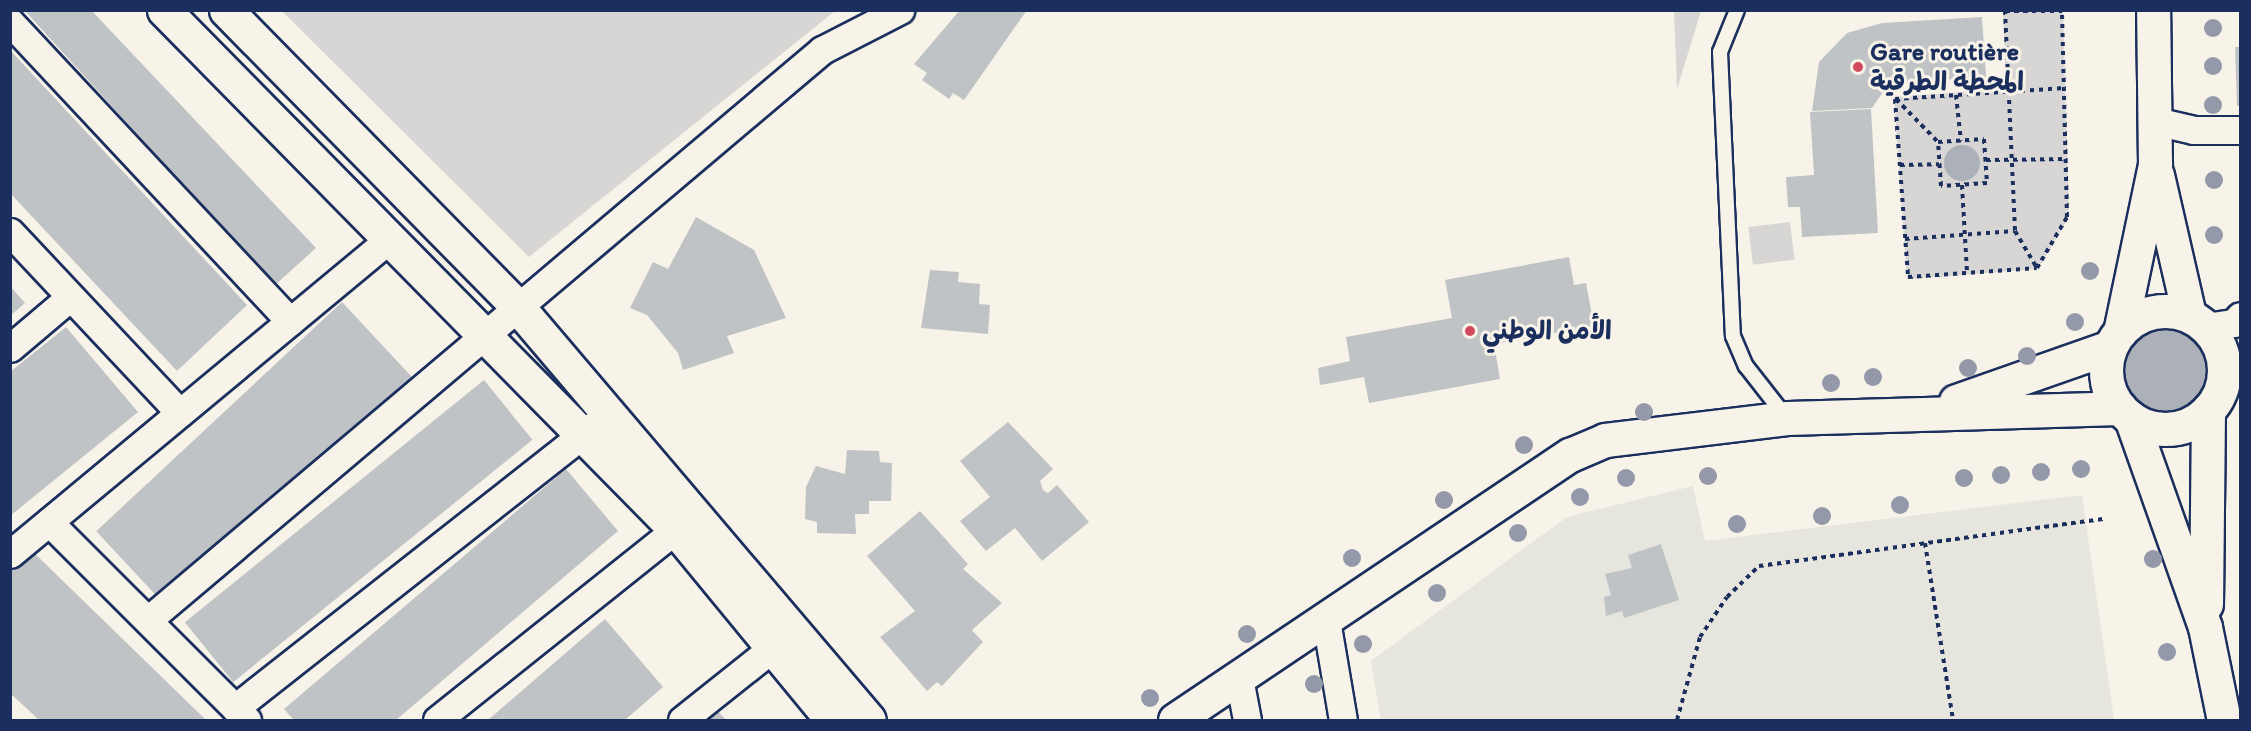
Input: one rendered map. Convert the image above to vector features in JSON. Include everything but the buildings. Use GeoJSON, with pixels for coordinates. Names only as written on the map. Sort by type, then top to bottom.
{"type":"FeatureCollection","features":[{"type":"Feature","properties":{"kind":"street"},"geometry":{"type":"LineString","coordinates":[[164,10],[483,335],[595,424],[685,522],[784,639],[869,720]]}},
{"type":"Feature","properties":{"kind":"street"},"geometry":{"type":"LineString","coordinates":[[226,10],[517,306],[595,424]]}},
{"type":"Feature","properties":{"kind":"street"},"geometry":{"type":"LineString","coordinates":[[148,620],[822,50],[900,10]]}},
{"type":"Feature","properties":{"kind":"street"},"geometry":{"type":"LineString","coordinates":[[2153,10],[2155,164],[2106,379],[2125,413],[2205,627],[2224,720]]}},
{"type":"Feature","properties":{"kind":"street"},"geometry":{"type":"LineString","coordinates":[[10,22],[290,321]]}},
{"type":"Feature","properties":{"kind":"street"},"geometry":{"type":"LineString","coordinates":[[2155,121],[2193,130],[2241,130]]}},
{"type":"Feature","properties":{"kind":"street"},"geometry":{"type":"LineString","coordinates":[[2155,164],[2197,321],[2224,368],[2208,410],[2205,627]]}},
{"type":"Feature","properties":{"kind":"street"},"geometry":{"type":"LineString","coordinates":[[10,232],[69,298],[180,413]]}},
{"type":"Feature","properties":{"kind":"street"},"geometry":{"type":"LineString","coordinates":[[10,554],[390,238]]}},
{"type":"Feature","properties":{"kind":"street"},"geometry":{"type":"LineString","coordinates":[[10,348],[69,298]]}},
{"type":"Feature","properties":{"kind":"street"},"geometry":{"type":"LineString","coordinates":[[1929,410],[2115,339],[2144,314],[2234,323],[2241,316]]}},
{"type":"Feature","properties":{"kind":"street"},"geometry":{"type":"LineString","coordinates":[[1175,720],[1570,455],[1605,440],[1787,418],[1929,410],[2125,413],[2153,428],[2177,428],[2208,410]]}},
{"type":"Feature","properties":{"kind":"street"},"geometry":{"type":"LineString","coordinates":[[49,522],[242,714],[595,424]]}},
{"type":"Feature","properties":{"kind":"street"},"geometry":{"type":"LineString","coordinates":[[437,720],[685,522]]}},
{"type":"Feature","properties":{"kind":"street"},"geometry":{"type":"LineString","coordinates":[[1326,620],[1343,720]]}},
{"type":"Feature","properties":{"kind":"street"},"geometry":{"type":"LineString","coordinates":[[682,720],[784,639]]}},
{"type":"Feature","properties":{"kind":"street"},"geometry":{"type":"LineString","coordinates":[[784,639],[832,720]]}},
{"type":"Feature","properties":{"kind":"street"},"geometry":{"type":"LineString","coordinates":[[1239,678],[1247,720]]}},
{"type":"Feature","properties":{"kind":"lane"},"geometry":{"type":"LineString","coordinates":[[1737,10],[1720,52],[1733,336],[1746,366],[1787,418]]}},
{"type":"Feature","properties":{"kind":"path"},"geometry":{"type":"LineString","coordinates":[[2005,11],[2062,11],[2067,217],[2037,268],[2015,231],[2005,11]]}},
{"type":"Feature","properties":{"kind":"path"},"geometry":{"type":"LineString","coordinates":[[1895,99],[2064,88]]}},
{"type":"Feature","properties":{"kind":"path"},"geometry":{"type":"LineString","coordinates":[[1956,95],[1961,141]]}},
{"type":"Feature","properties":{"kind":"path"},"geometry":{"type":"LineString","coordinates":[[1895,99],[1908,277],[2037,268]]}},
{"type":"Feature","properties":{"kind":"path"},"geometry":{"type":"LineString","coordinates":[[1895,99],[1938,142],[1941,186],[1987,183],[1984,139],[1938,142]]}},
{"type":"Feature","properties":{"kind":"path"},"geometry":{"type":"LineString","coordinates":[[1986,160],[2066,159]]}},
{"type":"Feature","properties":{"kind":"path"},"geometry":{"type":"LineString","coordinates":[[1900,165],[1940,164]]}},
{"type":"Feature","properties":{"kind":"path"},"geometry":{"type":"LineString","coordinates":[[1962,185],[1967,273]]}},
{"type":"Feature","properties":{"kind":"path"},"geometry":{"type":"LineString","coordinates":[[1905,239],[2015,231]]}},
{"type":"Feature","properties":{"kind":"path"},"geometry":{"type":"LineString","coordinates":[[1677,720],[1700,637],[1727,597],[1759,566],[2103,519]]}},
{"type":"Feature","properties":{"kind":"path"},"geometry":{"type":"LineString","coordinates":[[1925,543],[1953,720]]}},
{"type":"Feature","properties":{"kind":"shaded area"},"geometry":{"type":"Polygon","coordinates":[[[282,11],[835,11],[529,257],[282,11]]]}},
{"type":"Feature","properties":{"kind":"shaded area"},"geometry":{"type":"Polygon","coordinates":[[[1674,11],[1701,11],[1677,89],[1674,11]]]}},
{"type":"Feature","properties":{"kind":"shaded area"},"geometry":{"type":"Polygon","coordinates":[[[2003,11],[2063,11],[2069,217],[2038,269],[1907,279],[1894,97],[2006,89],[2003,11]]]}},
{"type":"Feature","properties":{"kind":"shaded area"},"geometry":{"type":"Polygon","coordinates":[[[1962,145],[1975,150],[1980,163],[1975,176],[1962,181],[1949,176],[1944,163],[1949,150],[1962,145]]]}},
{"type":"Feature","properties":{"kind":"shaded area"},"geometry":{"type":"Polygon","coordinates":[[[1790,222],[1795,260],[1753,265],[1748,227],[1790,222]]]}},
{"type":"Feature","properties":{"kind":"shaded area"},"geometry":{"type":"Polygon","coordinates":[[[2165,322],[2183,326],[2199,336],[2209,352],[2213,370],[2209,388],[2199,404],[2183,414],[2165,418],[2147,414],[2131,404],[2121,388],[2117,370],[2121,352],[2131,336],[2147,326],[2165,322]]]}},
{"type":"Feature","properties":{"kind":"shaded area"},"geometry":{"type":"Polygon","coordinates":[[[1693,486],[1705,541],[2082,495],[2114,720],[1381,720],[1371,661],[1567,517],[1693,486]]]}},
{"type":"Feature","properties":{"kind":"place","name":"Gare routière المحطة الطرقية"},"geometry":{"type":"Point","coordinates":[1858,67]}},
{"type":"Feature","properties":{"kind":"place","name":"الأمن الوطني"},"geometry":{"type":"Point","coordinates":[1470,331]}}]}
